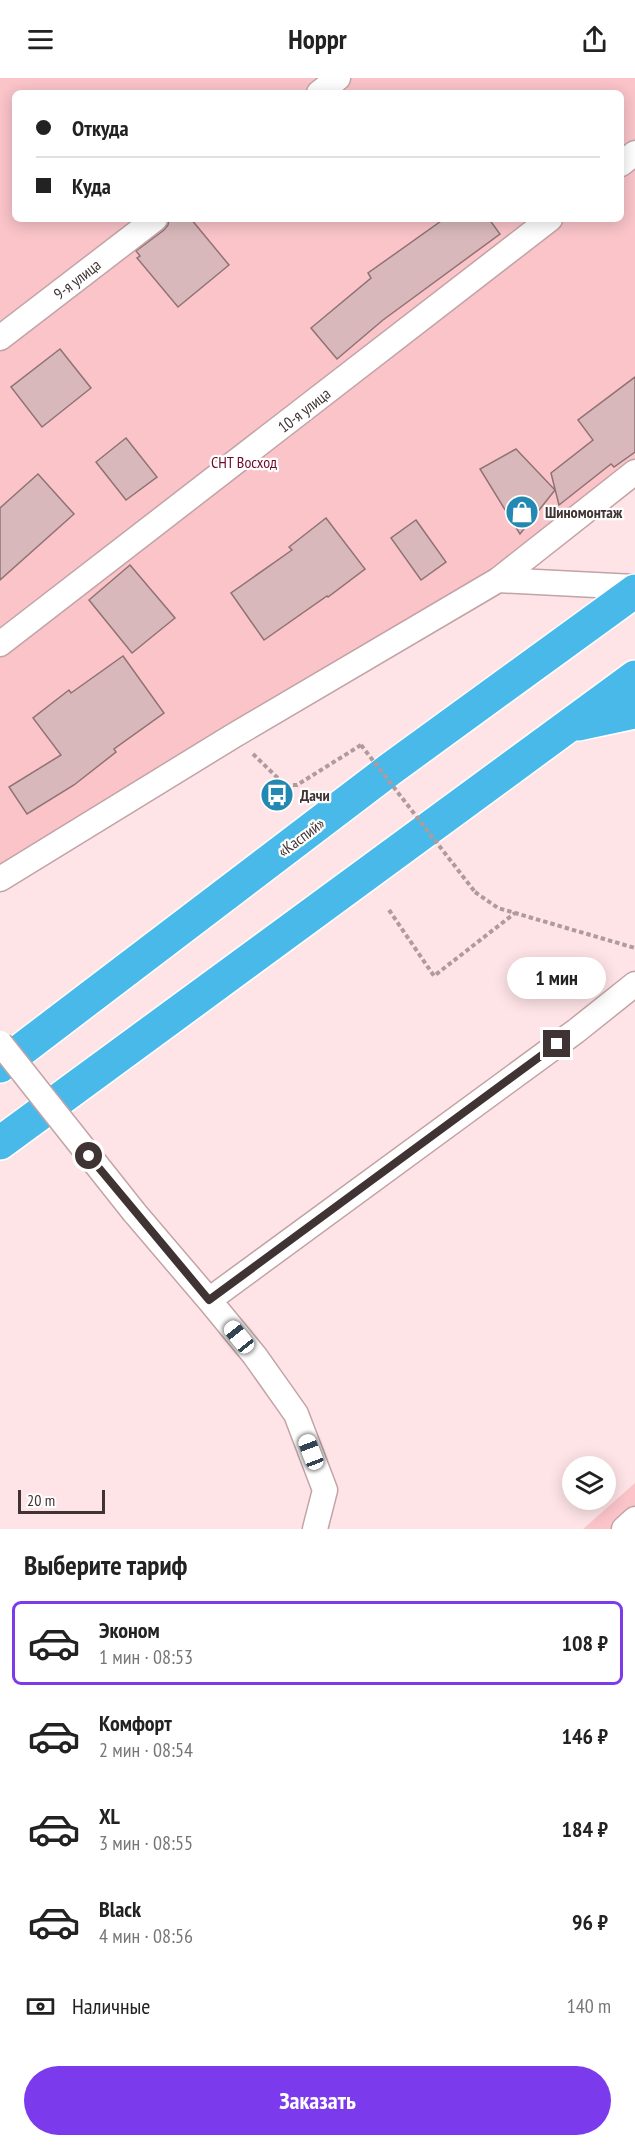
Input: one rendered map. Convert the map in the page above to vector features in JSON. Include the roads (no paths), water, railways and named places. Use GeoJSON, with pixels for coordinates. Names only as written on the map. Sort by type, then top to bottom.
{"type":"FeatureCollection","features":[{"type":"Feature","properties":{"kind":"highway","name":"«Каспий»"},"geometry":{"type":"LineString","coordinates":[[0,1066],[389,770],[635,589]]}},
{"type":"Feature","properties":{"kind":"highway"},"geometry":{"type":"LineString","coordinates":[[0,1143],[635,676]]}},
{"type":"Feature","properties":{"kind":"highway"},"geometry":{"type":"LineString","coordinates":[[570,725],[635,712]]}},
{"type":"Feature","properties":{"kind":"street"},"geometry":{"type":"LineString","coordinates":[[323,90],[338,78]]}},
{"type":"Feature","properties":{"kind":"street","name":"9-я улица"},"geometry":{"type":"LineString","coordinates":[[0,338],[151,222]]}},
{"type":"Feature","properties":{"kind":"street","name":"10-я улица"},"geometry":{"type":"LineString","coordinates":[[0,644],[546,222]]}},
{"type":"Feature","properties":{"kind":"street"},"geometry":{"type":"LineString","coordinates":[[0,879],[233,736],[498,580],[635,472]]}},
{"type":"Feature","properties":{"kind":"street"},"geometry":{"type":"LineString","coordinates":[[498,580],[635,589]]}},
{"type":"Feature","properties":{"kind":"street"},"geometry":{"type":"LineString","coordinates":[[209,1300],[576,1031],[635,984]]}},
{"type":"Feature","properties":{"kind":"street"},"geometry":{"type":"LineString","coordinates":[[0,1044],[134,1212],[255,1356],[296,1414],[325,1490],[315,1529]]}},
{"type":"Feature","properties":{"kind":"street"},"geometry":{"type":"LineString","coordinates":[[624,1529],[635,1519]]}},
{"type":"Feature","properties":{"kind":"place","name":"Шиномонтаж"},"geometry":{"type":"Point","coordinates":[522,512]}},
{"type":"Feature","properties":{"kind":"place","name":"Дачи"},"geometry":{"type":"Point","coordinates":[277,795]}},
{"type":"Feature","properties":{"kind":"park label","name":"СНТ Восход"},"geometry":{"type":"Point","coordinates":[244,462]}}]}
